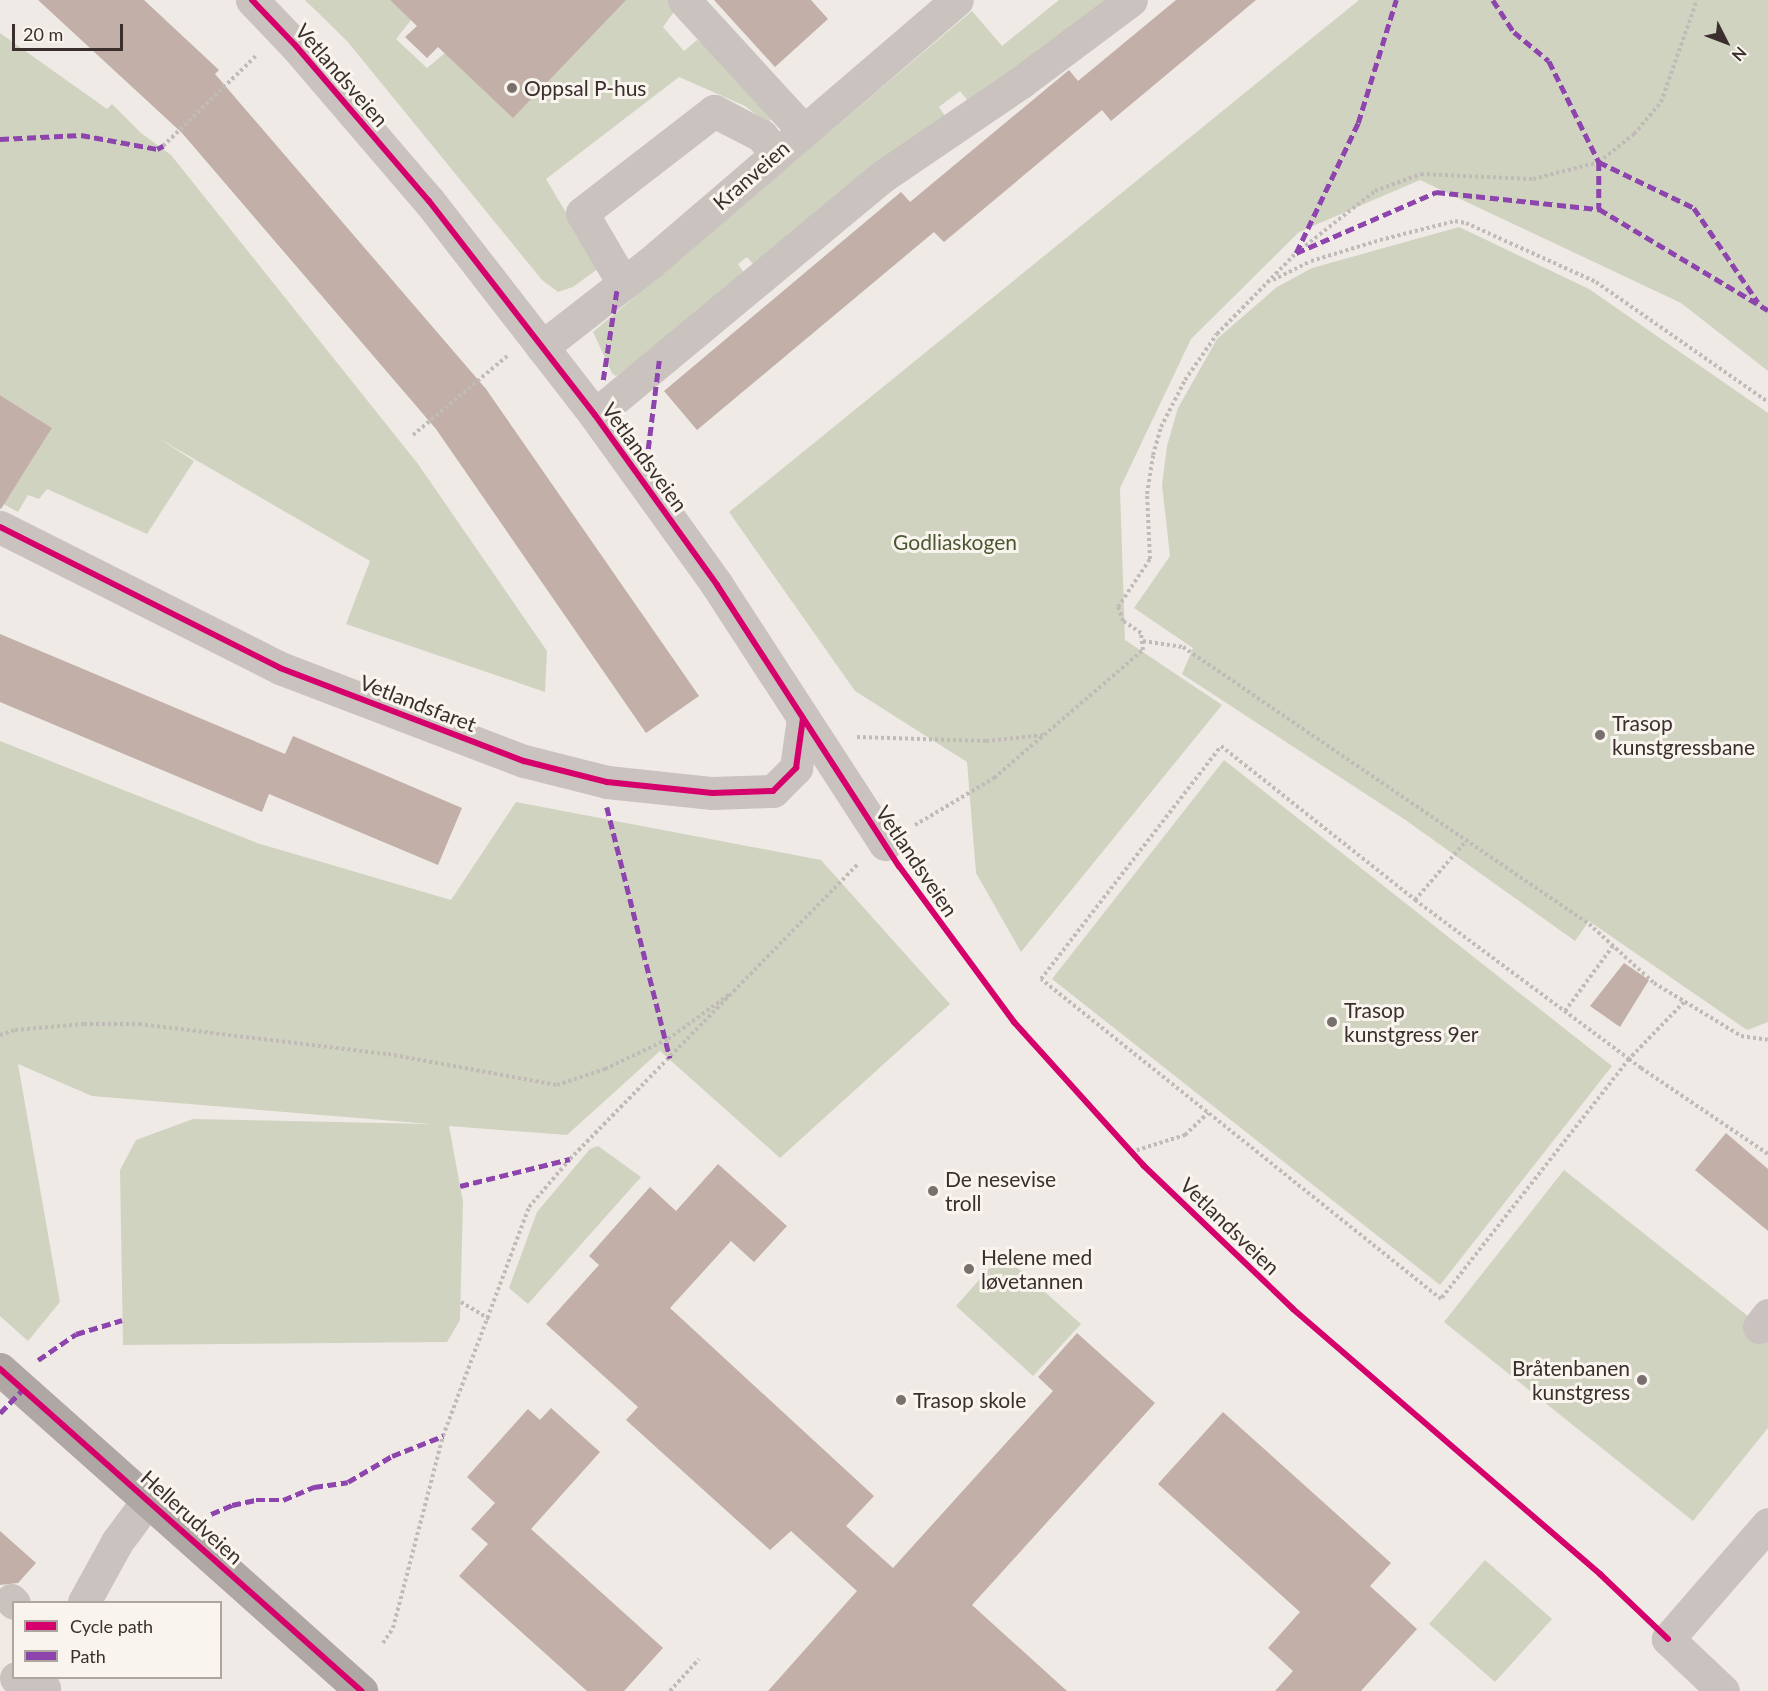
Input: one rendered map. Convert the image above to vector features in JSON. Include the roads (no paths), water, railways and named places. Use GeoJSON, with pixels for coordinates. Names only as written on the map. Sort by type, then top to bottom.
{"type":"FeatureCollection","features":[{"type":"Feature","properties":{"kind":"main road","name":"Hellerudveien"},"geometry":{"type":"LineString","coordinates":[[0,1369],[362,1691]]}},
{"type":"Feature","properties":{"kind":"street","name":"Vetlandsveien"},"geometry":{"type":"LineString","coordinates":[[252,0],[297,46],[429,201],[527,349],[595,416],[717,585],[885,844]]}},
{"type":"Feature","properties":{"kind":"street"},"geometry":{"type":"LineString","coordinates":[[684,0],[803,130]]}},
{"type":"Feature","properties":{"kind":"street","name":"Kranveien"},"geometry":{"type":"LineString","coordinates":[[527,349],[623,283],[957,0]]}},
{"type":"Feature","properties":{"kind":"street"},"geometry":{"type":"LineString","coordinates":[[595,416],[872,184],[1131,0]]}},
{"type":"Feature","properties":{"kind":"street"},"geometry":{"type":"LineString","coordinates":[[623,283],[582,213],[714,111],[762,136],[775,154]]}},
{"type":"Feature","properties":{"kind":"street","name":"Vetlandsfaret"},"geometry":{"type":"LineString","coordinates":[[0,527],[280,668],[524,761],[607,782],[712,793],[773,791],[796,768],[803,718]]}},
{"type":"Feature","properties":{"kind":"street"},"geometry":{"type":"LineString","coordinates":[[85,1601],[117,1542],[148,1500]]}},
{"type":"Feature","properties":{"kind":"street"},"geometry":{"type":"LineString","coordinates":[[1724,1691],[1668,1639],[1768,1524]]}},
{"type":"Feature","properties":{"kind":"place","name":"Oppsal P-hus"},"geometry":{"type":"Point","coordinates":[512,88]}},
{"type":"Feature","properties":{"kind":"place","name":"Trasop kunstgressbane"},"geometry":{"type":"Point","coordinates":[1600,735]}},
{"type":"Feature","properties":{"kind":"place","name":"Trasop kunstgress 9er"},"geometry":{"type":"Point","coordinates":[1332,1022]}},
{"type":"Feature","properties":{"kind":"place","name":"De nesevise troll"},"geometry":{"type":"Point","coordinates":[933,1191]}},
{"type":"Feature","properties":{"kind":"place","name":"Helene med løvetannen"},"geometry":{"type":"Point","coordinates":[969,1269]}},
{"type":"Feature","properties":{"kind":"place","name":"Bråtenbanen kunstgress"},"geometry":{"type":"Point","coordinates":[1642,1380]}},
{"type":"Feature","properties":{"kind":"place","name":"Trasop skole"},"geometry":{"type":"Point","coordinates":[901,1400]}},
{"type":"Feature","properties":{"kind":"park label","name":"Godliaskogen"},"geometry":{"type":"Point","coordinates":[955,542]}}]}
